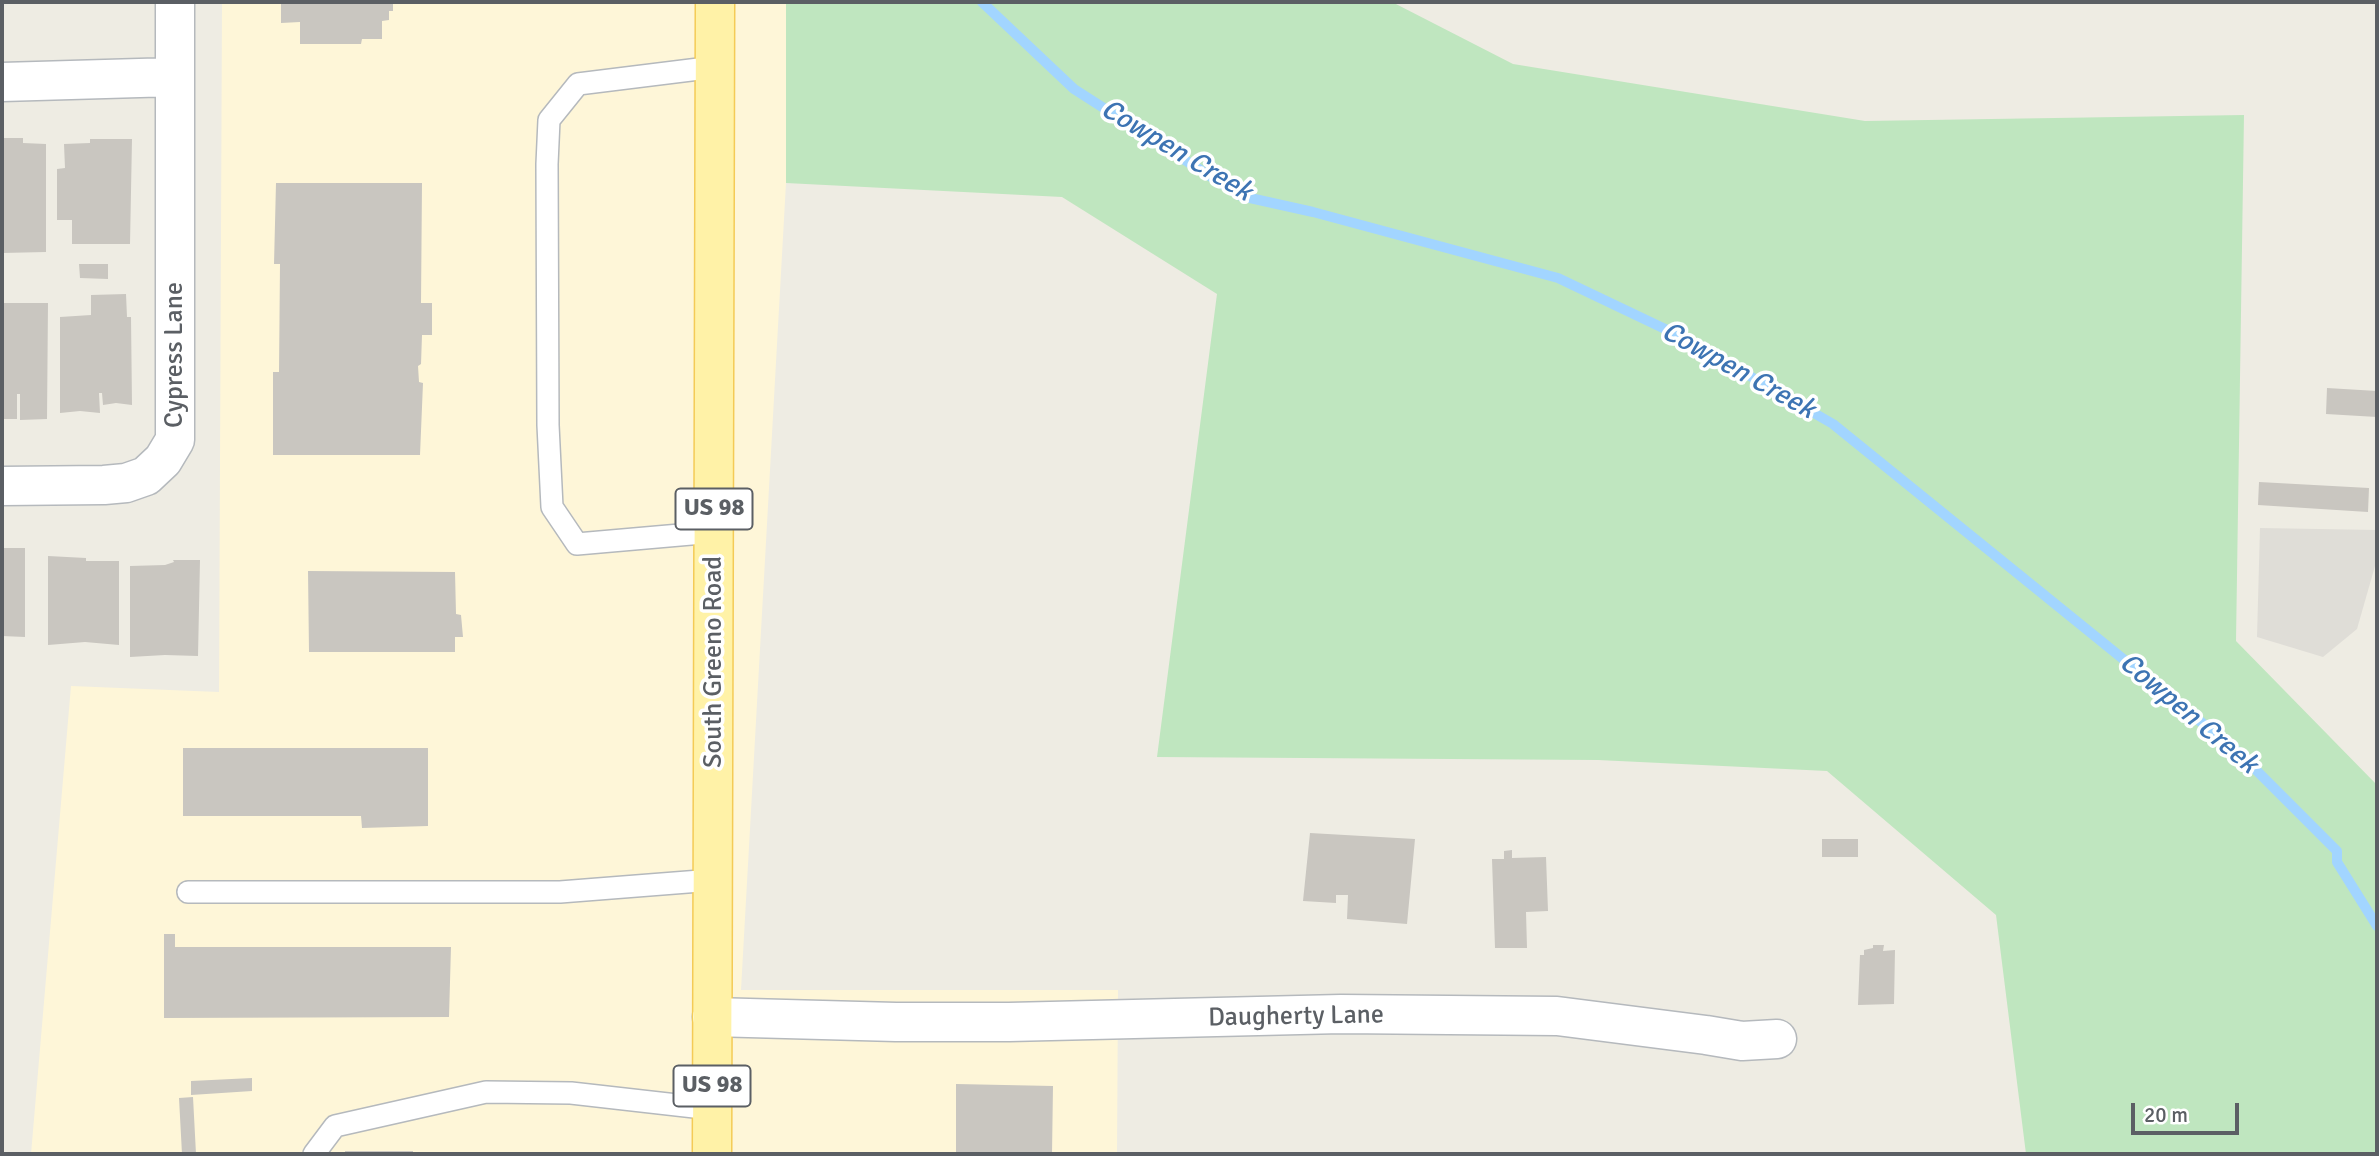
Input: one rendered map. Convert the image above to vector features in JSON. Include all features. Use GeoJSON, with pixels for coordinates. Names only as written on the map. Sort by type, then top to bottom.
{"type":"FeatureCollection","features":[{"type":"Feature","properties":{"kind":"main road","name":"South Greeno Road"},"geometry":{"type":"LineString","coordinates":[[712,1154],[715,2]]}},
{"type":"Feature","properties":{"kind":"street","name":"Cypress Lane"},"geometry":{"type":"LineString","coordinates":[[2,486],[126,483],[146,476],[163,460],[175,440],[175,2]]}},
{"type":"Feature","properties":{"kind":"street"},"geometry":{"type":"LineString","coordinates":[[2,82],[174,77]]}},
{"type":"Feature","properties":{"kind":"street","name":"Daugherty Lane"},"geometry":{"type":"LineString","coordinates":[[712,1017],[1009,1023],[1341,1014],[1557,1016],[1742,1041],[1777,1039]]}},
{"type":"Feature","properties":{"kind":"lane"},"geometry":{"type":"LineString","coordinates":[[714,533],[577,544],[552,507],[548,425],[547,164],[549,120],[578,84],[715,67]]}},
{"type":"Feature","properties":{"kind":"lane"},"geometry":{"type":"LineString","coordinates":[[188,892],[560,892],[713,880]]}},
{"type":"Feature","properties":{"kind":"lane"},"geometry":{"type":"LineString","coordinates":[[314,1154],[335,1126],[486,1092],[571,1093],[712,1109]]}},
{"type":"Feature","properties":{"kind":"shaded area"},"geometry":{"type":"Polygon","coordinates":[[[222,2],[786,2],[786,183],[741,990],[1118,990],[1117,1154],[31,1154],[71,686],[219,692],[222,2]]]}},
{"type":"Feature","properties":{"kind":"shaded area"},"geometry":{"type":"Polygon","coordinates":[[[2260,528],[2377,530],[2377,559],[2357,629],[2323,657],[2257,637],[2260,528]]]}},
{"type":"Feature","properties":{"kind":"green space"},"geometry":{"type":"Polygon","coordinates":[[[786,2],[1392,2],[1513,64],[1865,121],[2244,115],[2236,641],[2377,785],[2377,1154],[2026,1154],[1996,915],[1827,771],[1598,760],[1157,757],[1217,294],[1062,197],[786,183],[786,2]]]}},
{"type":"Feature","properties":{"kind":"building"},"geometry":{"type":"Polygon","coordinates":[[[281,2],[393,2],[393,11],[389,11],[389,20],[382,21],[382,39],[362,39],[361,44],[300,44],[300,22],[281,23],[281,2]]]}},
{"type":"Feature","properties":{"kind":"building"},"geometry":{"type":"Polygon","coordinates":[[[2,138],[23,138],[23,143],[46,144],[46,252],[2,253],[2,138]]]}},
{"type":"Feature","properties":{"kind":"building"},"geometry":{"type":"Polygon","coordinates":[[[90,139],[132,139],[130,244],[72,244],[72,220],[57,220],[57,169],[65,168],[64,144],[90,143],[90,139]]]}},
{"type":"Feature","properties":{"kind":"building"},"geometry":{"type":"Polygon","coordinates":[[[276,183],[422,183],[421,303],[432,303],[432,335],[422,335],[421,364],[418,366],[419,382],[423,383],[420,455],[273,455],[273,372],[279,372],[280,264],[274,264],[276,183]]]}},
{"type":"Feature","properties":{"kind":"building"},"geometry":{"type":"Polygon","coordinates":[[[79,264],[108,264],[108,279],[80,278],[79,264]]]}},
{"type":"Feature","properties":{"kind":"building"},"geometry":{"type":"Polygon","coordinates":[[[126,294],[127,317],[131,317],[132,405],[103,405],[102,393],[99,393],[100,413],[60,413],[60,317],[91,315],[91,295],[126,294]]]}},
{"type":"Feature","properties":{"kind":"building"},"geometry":{"type":"Polygon","coordinates":[[[2,303],[48,303],[47,419],[20,420],[20,394],[17,394],[17,419],[2,419],[2,303]]]}},
{"type":"Feature","properties":{"kind":"building"},"geometry":{"type":"Polygon","coordinates":[[[2327,388],[2377,391],[2377,417],[2326,414],[2327,388]]]}},
{"type":"Feature","properties":{"kind":"building"},"geometry":{"type":"Polygon","coordinates":[[[2259,482],[2369,488],[2368,512],[2258,505],[2259,482]]]}},
{"type":"Feature","properties":{"kind":"building"},"geometry":{"type":"Polygon","coordinates":[[[2,548],[25,548],[25,637],[2,636],[2,548]]]}},
{"type":"Feature","properties":{"kind":"building"},"geometry":{"type":"Polygon","coordinates":[[[48,556],[86,558],[86,561],[119,561],[119,645],[85,642],[48,645],[48,556]]]}},
{"type":"Feature","properties":{"kind":"building"},"geometry":{"type":"Polygon","coordinates":[[[173,560],[200,560],[198,656],[130,657],[130,566],[165,565],[174,562],[173,560]]]}},
{"type":"Feature","properties":{"kind":"building"},"geometry":{"type":"Polygon","coordinates":[[[308,571],[455,572],[456,614],[461,615],[463,637],[455,637],[455,652],[309,652],[308,571]]]}},
{"type":"Feature","properties":{"kind":"building"},"geometry":{"type":"Polygon","coordinates":[[[183,748],[428,748],[428,826],[362,828],[361,816],[183,816],[183,748]]]}},
{"type":"Feature","properties":{"kind":"building"},"geometry":{"type":"Polygon","coordinates":[[[1310,833],[1415,839],[1407,924],[1347,919],[1348,895],[1336,895],[1336,903],[1303,901],[1310,833]]]}},
{"type":"Feature","properties":{"kind":"building"},"geometry":{"type":"Polygon","coordinates":[[[1822,839],[1858,839],[1858,857],[1822,857],[1822,839]]]}},
{"type":"Feature","properties":{"kind":"building"},"geometry":{"type":"Polygon","coordinates":[[[1512,850],[1512,858],[1546,857],[1548,911],[1526,912],[1527,948],[1495,948],[1492,859],[1504,859],[1504,851],[1512,850]]]}},
{"type":"Feature","properties":{"kind":"building"},"geometry":{"type":"Polygon","coordinates":[[[164,934],[175,934],[175,947],[451,947],[449,1017],[164,1018],[164,934]]]}},
{"type":"Feature","properties":{"kind":"building"},"geometry":{"type":"Polygon","coordinates":[[[1873,945],[1884,945],[1883,951],[1895,950],[1894,1004],[1858,1005],[1860,955],[1864,955],[1864,950],[1873,948],[1873,945]]]}},
{"type":"Feature","properties":{"kind":"building"},"geometry":{"type":"Polygon","coordinates":[[[252,1078],[252,1091],[191,1095],[191,1081],[252,1078]]]}},
{"type":"Feature","properties":{"kind":"building"},"geometry":{"type":"Polygon","coordinates":[[[956,1084],[1053,1086],[1052,1154],[956,1154],[956,1084]]]}},
{"type":"Feature","properties":{"kind":"building"},"geometry":{"type":"Polygon","coordinates":[[[193,1097],[196,1154],[182,1154],[179,1098],[193,1097]]]}},
{"type":"Feature","properties":{"kind":"building"},"geometry":{"type":"Polygon","coordinates":[[[345,1151],[413,1151],[413,1154],[345,1154],[345,1151]]]}},
{"type":"Feature","properties":{"kind":"waterway","name":"Cowpen Creek"},"geometry":{"type":"LineString","coordinates":[[982,2],[1074,89],[1241,196],[1313,212],[1558,278],[1684,338],[1833,424],[2238,752],[2337,851],[2337,862],[2377,926]]}}]}
